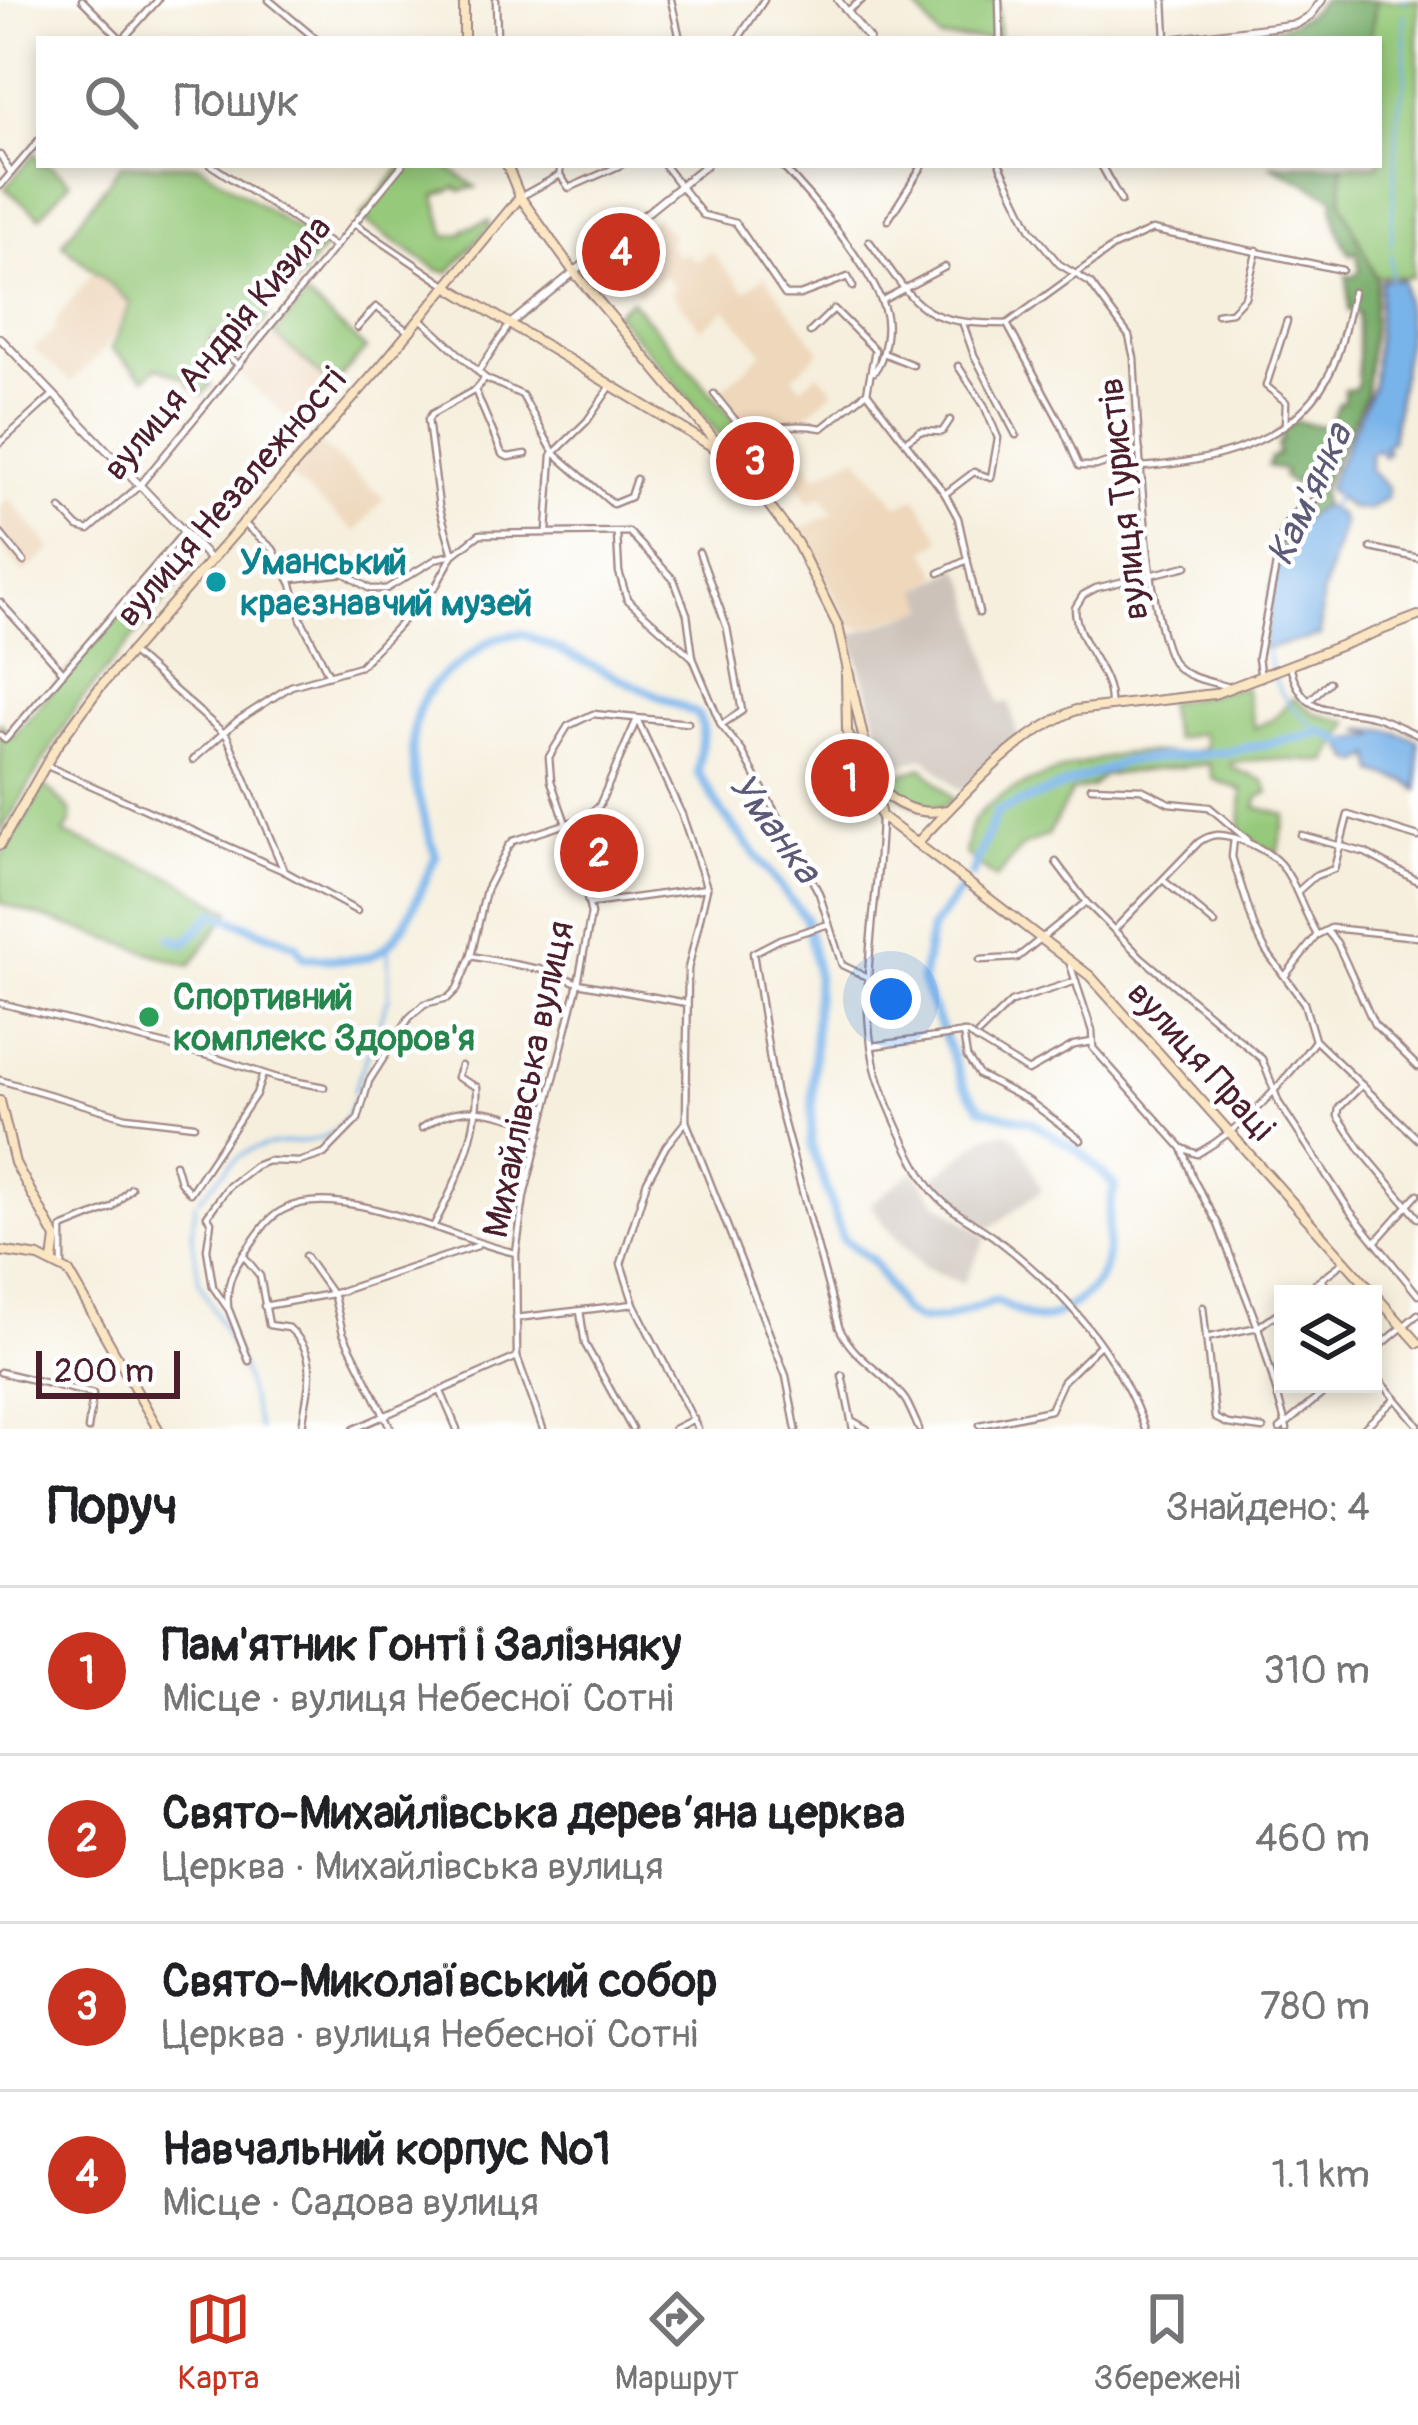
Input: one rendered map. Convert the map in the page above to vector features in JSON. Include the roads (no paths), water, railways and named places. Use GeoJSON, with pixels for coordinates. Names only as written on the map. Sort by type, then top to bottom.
{"type":"FeatureCollection","features":[{"type":"Feature","properties":{"kind":"main road"},"geometry":{"type":"LineString","coordinates":[[464,0],[464,36]]}},
{"type":"Feature","properties":{"kind":"main road"},"geometry":{"type":"LineString","coordinates":[[508,168],[520,197],[574,272],[796,543],[835,619],[881,816]]}},
{"type":"Feature","properties":{"kind":"main road","name":"вулиця Незалежності"},"geometry":{"type":"LineString","coordinates":[[0,845],[45,765],[85,707],[520,197]]}},
{"type":"Feature","properties":{"kind":"main road"},"geometry":{"type":"LineString","coordinates":[[447,286],[729,457]]}},
{"type":"Feature","properties":{"kind":"main road"},"geometry":{"type":"LineString","coordinates":[[701,440],[706,429]]}},
{"type":"Feature","properties":{"kind":"main road"},"geometry":{"type":"LineString","coordinates":[[917,843],[1044,726],[1076,710],[1170,701],[1233,688],[1418,616]]}},
{"type":"Feature","properties":{"kind":"main road"},"geometry":{"type":"LineString","coordinates":[[847,660],[847,732],[871,779],[899,805],[918,812],[949,809]]}},
{"type":"Feature","properties":{"kind":"main road"},"geometry":{"type":"LineString","coordinates":[[847,732],[855,734],[862,727]]}},
{"type":"Feature","properties":{"kind":"main road","name":"вулиця Праці"},"geometry":{"type":"LineString","coordinates":[[881,816],[1068,958],[1144,1033],[1418,1343]]}},
{"type":"Feature","properties":{"kind":"main road"},"geometry":{"type":"LineString","coordinates":[[0,1101],[15,1162],[55,1235],[58,1264]]}},
{"type":"Feature","properties":{"kind":"main road"},"geometry":{"type":"LineString","coordinates":[[0,1252],[58,1264],[74,1277],[158,1429]]}},
{"type":"Feature","properties":{"kind":"street"},"geometry":{"type":"LineString","coordinates":[[82,0],[119,36]]}},
{"type":"Feature","properties":{"kind":"street"},"geometry":{"type":"LineString","coordinates":[[125,36],[158,0]]}},
{"type":"Feature","properties":{"kind":"street"},"geometry":{"type":"LineString","coordinates":[[269,0],[312,36]]}},
{"type":"Feature","properties":{"kind":"street"},"geometry":{"type":"LineString","coordinates":[[496,0],[497,36]]}},
{"type":"Feature","properties":{"kind":"street"},"geometry":{"type":"LineString","coordinates":[[671,0],[679,36]]}},
{"type":"Feature","properties":{"kind":"street"},"geometry":{"type":"LineString","coordinates":[[740,36],[764,0]]}},
{"type":"Feature","properties":{"kind":"street"},"geometry":{"type":"LineString","coordinates":[[838,0],[867,36]]}},
{"type":"Feature","properties":{"kind":"street"},"geometry":{"type":"LineString","coordinates":[[847,11],[862,0]]}},
{"type":"Feature","properties":{"kind":"street"},"geometry":{"type":"LineString","coordinates":[[999,0],[1000,36]]}},
{"type":"Feature","properties":{"kind":"street"},"geometry":{"type":"LineString","coordinates":[[1164,0],[1166,36]]}},
{"type":"Feature","properties":{"kind":"street"},"geometry":{"type":"LineString","coordinates":[[1199,36],[1297,24],[1322,0]]}},
{"type":"Feature","properties":{"kind":"street"},"geometry":{"type":"LineString","coordinates":[[0,186],[36,144]]}},
{"type":"Feature","properties":{"kind":"street"},"geometry":{"type":"LineString","coordinates":[[0,154],[11,173]]}},
{"type":"Feature","properties":{"kind":"street"},"geometry":{"type":"LineString","coordinates":[[216,168],[335,247]]}},
{"type":"Feature","properties":{"kind":"street","name":"вулиця Андрія Кизила"},"geometry":{"type":"LineString","coordinates":[[62,509],[89,530],[140,485],[399,168]]}},
{"type":"Feature","properties":{"kind":"street"},"geometry":{"type":"LineString","coordinates":[[560,168],[569,188],[614,168]]}},
{"type":"Feature","properties":{"kind":"street"},"geometry":{"type":"LineString","coordinates":[[666,168],[703,215],[733,221],[785,295],[848,277],[853,287]]}},
{"type":"Feature","properties":{"kind":"street"},"geometry":{"type":"LineString","coordinates":[[478,372],[510,325],[702,168]]}},
{"type":"Feature","properties":{"kind":"street"},"geometry":{"type":"LineString","coordinates":[[783,168],[846,246],[880,301],[886,318],[883,353],[870,376]]}},
{"type":"Feature","properties":{"kind":"street"},"geometry":{"type":"LineString","coordinates":[[888,220],[921,168]]}},
{"type":"Feature","properties":{"kind":"street","name":"вулиця Туристів"},"geometry":{"type":"LineString","coordinates":[[1001,168],[1031,230],[1059,264],[1090,283],[1129,336],[1151,575],[1168,654],[1175,666],[1233,688]]}},
{"type":"Feature","properties":{"kind":"street"},"geometry":{"type":"LineString","coordinates":[[1103,168],[1120,201]]}},
{"type":"Feature","properties":{"kind":"street"},"geometry":{"type":"LineString","coordinates":[[520,197],[560,175]]}},
{"type":"Feature","properties":{"kind":"street"},"geometry":{"type":"LineString","coordinates":[[354,223],[447,286]]}},
{"type":"Feature","properties":{"kind":"street"},"geometry":{"type":"LineString","coordinates":[[868,241],[917,307],[963,324],[1007,324],[1113,248],[1152,230],[1342,270]]}},
{"type":"Feature","properties":{"kind":"street"},"geometry":{"type":"LineString","coordinates":[[1216,314],[1231,313],[1245,297],[1257,250]]}},
{"type":"Feature","properties":{"kind":"street"},"geometry":{"type":"LineString","coordinates":[[880,301],[944,267]]}},
{"type":"Feature","properties":{"kind":"street"},"geometry":{"type":"LineString","coordinates":[[1141,467],[1220,458],[1285,425],[1309,406],[1328,376],[1353,292]]}},
{"type":"Feature","properties":{"kind":"street"},"geometry":{"type":"LineString","coordinates":[[358,328],[376,307],[409,332]]}},
{"type":"Feature","properties":{"kind":"street"},"geometry":{"type":"LineString","coordinates":[[729,457],[750,437],[799,423],[822,428],[867,392],[876,352],[834,309],[810,332]]}},
{"type":"Feature","properties":{"kind":"street"},"geometry":{"type":"LineString","coordinates":[[420,318],[484,378],[522,395],[554,453],[613,504],[630,496],[636,479]]}},
{"type":"Feature","properties":{"kind":"street"},"geometry":{"type":"LineString","coordinates":[[1285,425],[1286,402],[1265,386],[1287,320]]}},
{"type":"Feature","properties":{"kind":"street"},"geometry":{"type":"LineString","coordinates":[[963,324],[1016,435]]}},
{"type":"Feature","properties":{"kind":"street"},"geometry":{"type":"LineString","coordinates":[[1007,324],[1079,466],[1139,452]]}},
{"type":"Feature","properties":{"kind":"street"},"geometry":{"type":"LineString","coordinates":[[0,338],[210,559]]}},
{"type":"Feature","properties":{"kind":"street"},"geometry":{"type":"LineString","coordinates":[[210,342],[239,365]]}},
{"type":"Feature","properties":{"kind":"street"},"geometry":{"type":"LineString","coordinates":[[883,353],[913,364]]}},
{"type":"Feature","properties":{"kind":"street"},"geometry":{"type":"LineString","coordinates":[[945,494],[974,472],[991,478],[998,438],[984,405],[958,366]]}},
{"type":"Feature","properties":{"kind":"street"},"geometry":{"type":"LineString","coordinates":[[193,760],[224,732],[291,686],[365,661],[436,586],[453,555],[439,506],[428,420],[475,390],[484,378]]}},
{"type":"Feature","properties":{"kind":"street"},"geometry":{"type":"LineString","coordinates":[[547,531],[554,453],[587,421],[611,386]]}},
{"type":"Feature","properties":{"kind":"street"},"geometry":{"type":"LineString","coordinates":[[475,390],[502,454],[508,458],[526,454]]}},
{"type":"Feature","properties":{"kind":"street"},"geometry":{"type":"LineString","coordinates":[[867,392],[945,494],[961,525],[979,613]]}},
{"type":"Feature","properties":{"kind":"street"},"geometry":{"type":"LineString","coordinates":[[714,394],[750,437]]}},
{"type":"Feature","properties":{"kind":"street"},"geometry":{"type":"LineString","coordinates":[[0,443],[53,395]]}},
{"type":"Feature","properties":{"kind":"street"},"geometry":{"type":"LineString","coordinates":[[906,441],[921,431],[942,432],[950,420]]}},
{"type":"Feature","properties":{"kind":"street"},"geometry":{"type":"LineString","coordinates":[[1263,677],[1258,658],[1283,529],[1293,514],[1323,494],[1321,483],[1330,463]]}},
{"type":"Feature","properties":{"kind":"street"},"geometry":{"type":"LineString","coordinates":[[242,522],[274,549],[329,675]]}},
{"type":"Feature","properties":{"kind":"street"},"geometry":{"type":"LineString","coordinates":[[0,734],[4,740],[12,732],[185,531]]}},
{"type":"Feature","properties":{"kind":"street"},"geometry":{"type":"LineString","coordinates":[[290,579],[344,573],[370,589],[386,589],[438,558],[453,555],[486,532],[628,532],[674,580],[687,614],[693,658],[721,725],[742,751],[818,893],[842,965],[850,973],[865,976]]}},
{"type":"Feature","properties":{"kind":"street"},"geometry":{"type":"LineString","coordinates":[[0,533],[24,562]]}},
{"type":"Feature","properties":{"kind":"street"},"geometry":{"type":"LineString","coordinates":[[617,534],[627,599],[693,658]]}},
{"type":"Feature","properties":{"kind":"street"},"geometry":{"type":"LineString","coordinates":[[1371,548],[1418,558]]}},
{"type":"Feature","properties":{"kind":"street"},"geometry":{"type":"LineString","coordinates":[[699,552],[728,628],[742,711],[721,725]]}},
{"type":"Feature","properties":{"kind":"street"},"geometry":{"type":"LineString","coordinates":[[939,573],[968,560]]}},
{"type":"Feature","properties":{"kind":"street"},"geometry":{"type":"LineString","coordinates":[[1109,705],[1108,684],[1081,635],[1075,608],[1083,595],[1096,589],[1187,566]]}},
{"type":"Feature","properties":{"kind":"street"},"geometry":{"type":"LineString","coordinates":[[0,602],[63,672]]}},
{"type":"Feature","properties":{"kind":"street"},"geometry":{"type":"LineString","coordinates":[[130,651],[224,732],[237,753],[284,871]]}},
{"type":"Feature","properties":{"kind":"street"},"geometry":{"type":"LineString","coordinates":[[1285,668],[1309,701],[1332,712],[1373,716],[1418,735]]}},
{"type":"Feature","properties":{"kind":"street"},"geometry":{"type":"LineString","coordinates":[[1309,701],[1329,682]]}},
{"type":"Feature","properties":{"kind":"street","name":"Михайлівська вулиця"},"geometry":{"type":"LineString","coordinates":[[544,1429],[517,1358],[516,1253],[524,1196],[590,925],[590,904],[551,781],[549,757],[559,737],[579,718],[593,714],[688,723]]}},
{"type":"Feature","properties":{"kind":"street"},"geometry":{"type":"LineString","coordinates":[[229,1310],[216,1295],[207,1249],[209,1219],[228,1187],[255,1166],[324,1154],[358,1119],[363,1095],[387,1047],[418,1007],[448,998],[457,989],[471,956],[480,908],[508,847],[513,841],[584,818],[599,806],[637,718]]}},
{"type":"Feature","properties":{"kind":"street"},"geometry":{"type":"LineString","coordinates":[[637,718],[682,815],[707,888],[688,968],[686,1121],[785,1376],[796,1429]]}},
{"type":"Feature","properties":{"kind":"street"},"geometry":{"type":"LineString","coordinates":[[45,765],[284,871],[357,911]]}},
{"type":"Feature","properties":{"kind":"street"},"geometry":{"type":"LineString","coordinates":[[1091,787],[1141,789],[1169,803],[1209,807],[1279,859],[1317,935]]}},
{"type":"Feature","properties":{"kind":"street"},"geometry":{"type":"LineString","coordinates":[[1297,892],[1315,876],[1331,873],[1348,815],[1418,838]]}},
{"type":"Feature","properties":{"kind":"street"},"geometry":{"type":"LineString","coordinates":[[881,816],[882,849],[865,976],[882,1090],[931,1187],[1077,1312],[1109,1357],[1145,1429]]}},
{"type":"Feature","properties":{"kind":"street"},"geometry":{"type":"LineString","coordinates":[[1114,930],[1208,835],[1255,845]]}},
{"type":"Feature","properties":{"kind":"street"},"geometry":{"type":"LineString","coordinates":[[1301,835],[1340,843],[1418,881]]}},
{"type":"Feature","properties":{"kind":"street"},"geometry":{"type":"LineString","coordinates":[[1234,838],[1232,857],[1244,901],[1266,951],[1304,1004],[1315,1040],[1418,1139]]}},
{"type":"Feature","properties":{"kind":"street"},"geometry":{"type":"LineString","coordinates":[[1056,862],[1114,930],[1262,1059],[1275,1095],[1350,1211],[1418,1295]]}},
{"type":"Feature","properties":{"kind":"street"},"geometry":{"type":"LineString","coordinates":[[1162,880],[1215,924]]}},
{"type":"Feature","properties":{"kind":"street"},"geometry":{"type":"LineString","coordinates":[[590,904],[707,888]]}},
{"type":"Feature","properties":{"kind":"street"},"geometry":{"type":"LineString","coordinates":[[980,960],[1017,958],[1086,902]]}},
{"type":"Feature","properties":{"kind":"street"},"geometry":{"type":"LineString","coordinates":[[829,924],[753,953],[775,1091],[839,1327],[852,1353],[871,1365],[905,1400],[919,1429]]}},
{"type":"Feature","properties":{"kind":"street"},"geometry":{"type":"LineString","coordinates":[[1285,976],[1317,935],[1327,931],[1344,927],[1418,937]]}},
{"type":"Feature","properties":{"kind":"street"},"geometry":{"type":"LineString","coordinates":[[1327,931],[1374,1024],[1418,1066]]}},
{"type":"Feature","properties":{"kind":"street"},"geometry":{"type":"LineString","coordinates":[[471,956],[686,1003]]}},
{"type":"Feature","properties":{"kind":"street"},"geometry":{"type":"LineString","coordinates":[[1068,958],[1093,1048],[1182,1148],[1218,1224],[1258,1327],[1283,1428],[1324,1393]]}},
{"type":"Feature","properties":{"kind":"street"},"geometry":{"type":"LineString","coordinates":[[976,1036],[1011,1002],[1076,981]]}},
{"type":"Feature","properties":{"kind":"street"},"geometry":{"type":"LineString","coordinates":[[0,1003],[324,1087]]}},
{"type":"Feature","properties":{"kind":"street"},"geometry":{"type":"LineString","coordinates":[[872,1046],[963,1033],[976,1036],[1028,1071],[1074,1045],[1092,1042]]}},
{"type":"Feature","properties":{"kind":"street"},"geometry":{"type":"LineString","coordinates":[[963,1033],[967,1057],[979,1075],[1029,1101],[1081,1140]]}},
{"type":"Feature","properties":{"kind":"street"},"geometry":{"type":"LineString","coordinates":[[1182,1148],[1197,1154],[1231,1132],[1275,1095],[1315,1040]]}},
{"type":"Feature","properties":{"kind":"street"},"geometry":{"type":"LineString","coordinates":[[434,1226],[454,1184],[478,1109],[477,1088],[457,1077],[461,1066]]}},
{"type":"Feature","properties":{"kind":"street"},"geometry":{"type":"LineString","coordinates":[[175,1164],[190,1193],[256,1094],[263,1074]]}},
{"type":"Feature","properties":{"kind":"street"},"geometry":{"type":"LineString","coordinates":[[0,1080],[126,1117],[194,1125]]}},
{"type":"Feature","properties":{"kind":"street"},"geometry":{"type":"LineString","coordinates":[[1362,1085],[1339,1108],[1338,1116],[1418,1218]]}},
{"type":"Feature","properties":{"kind":"street"},"geometry":{"type":"LineString","coordinates":[[422,1128],[460,1110],[478,1109],[542,1126]]}},
{"type":"Feature","properties":{"kind":"street"},"geometry":{"type":"LineString","coordinates":[[686,1121],[647,1181],[621,1264],[634,1304],[698,1429]]}},
{"type":"Feature","properties":{"kind":"street"},"geometry":{"type":"LineString","coordinates":[[58,1264],[62,1228],[112,1208],[131,1188]]}},
{"type":"Feature","properties":{"kind":"street"},"geometry":{"type":"LineString","coordinates":[[1375,1242],[1418,1194]]}},
{"type":"Feature","properties":{"kind":"street"},"geometry":{"type":"LineString","coordinates":[[250,1361],[229,1310],[226,1285],[269,1220],[300,1203],[370,1208],[434,1226],[478,1246],[516,1253]]}},
{"type":"Feature","properties":{"kind":"street"},"geometry":{"type":"LineString","coordinates":[[264,1306],[332,1294],[478,1246]]}},
{"type":"Feature","properties":{"kind":"street"},"geometry":{"type":"LineString","coordinates":[[243,1255],[260,1276],[269,1325],[290,1328],[310,1357],[313,1374],[302,1429]]}},
{"type":"Feature","properties":{"kind":"street"},"geometry":{"type":"LineString","coordinates":[[305,1256],[332,1294],[343,1333],[391,1429]]}},
{"type":"Feature","properties":{"kind":"street"},"geometry":{"type":"LineString","coordinates":[[1315,1285],[1345,1261]]}},
{"type":"Feature","properties":{"kind":"street"},"geometry":{"type":"LineString","coordinates":[[1321,1280],[1326,1285]]}},
{"type":"Feature","properties":{"kind":"street"},"geometry":{"type":"LineString","coordinates":[[516,1318],[634,1304]]}},
{"type":"Feature","properties":{"kind":"street"},"geometry":{"type":"LineString","coordinates":[[1203,1307],[1215,1418],[1263,1429]]}},
{"type":"Feature","properties":{"kind":"street"},"geometry":{"type":"LineString","coordinates":[[580,1310],[585,1344],[632,1429]]}},
{"type":"Feature","properties":{"kind":"street"},"geometry":{"type":"LineString","coordinates":[[1382,1344],[1418,1314]]}},
{"type":"Feature","properties":{"kind":"street"},"geometry":{"type":"LineString","coordinates":[[1205,1338],[1258,1327],[1274,1315]]}},
{"type":"Feature","properties":{"kind":"street"},"geometry":{"type":"LineString","coordinates":[[980,1424],[1050,1411],[1063,1381],[1100,1345]]}},
{"type":"Feature","properties":{"kind":"street"},"geometry":{"type":"LineString","coordinates":[[354,1429],[517,1358]]}},
{"type":"Feature","properties":{"kind":"street"},"geometry":{"type":"LineString","coordinates":[[0,1372],[94,1394],[88,1429]]}},
{"type":"Feature","properties":{"kind":"street"},"geometry":{"type":"LineString","coordinates":[[842,1375],[853,1429]]}},
{"type":"Feature","properties":{"kind":"street"},"geometry":{"type":"LineString","coordinates":[[1382,1382],[1418,1425]]}},
{"type":"Feature","properties":{"kind":"street"},"geometry":{"type":"LineString","coordinates":[[441,1392],[457,1429]]}},
{"type":"Feature","properties":{"kind":"street"},"geometry":{"type":"LineString","coordinates":[[1363,1429],[1396,1398]]}},
{"type":"Feature","properties":{"kind":"street"},"geometry":{"type":"LineString","coordinates":[[674,1429],[694,1419]]}},
{"type":"Feature","properties":{"kind":"street"},"geometry":{"type":"LineString","coordinates":[[851,1420],[867,1429]]}},
{"type":"Feature","properties":{"kind":"water"},"geometry":{"type":"Polygon","coordinates":[[[1381,280],[1403,280],[1408,332],[1392,441],[1384,446],[1388,452],[1384,457],[1377,449],[1370,454],[1370,471],[1388,487],[1387,497],[1368,510],[1350,508],[1327,489],[1373,386],[1381,280]]]}},
{"type":"Feature","properties":{"kind":"water"},"geometry":{"type":"Polygon","coordinates":[[[1323,506],[1338,514],[1343,523],[1322,595],[1320,636],[1263,649],[1272,588],[1284,549],[1306,517],[1323,506]]]}},
{"type":"Feature","properties":{"kind":"water"},"geometry":{"type":"Polygon","coordinates":[[[1360,730],[1387,730],[1418,740],[1418,790],[1375,772],[1372,756],[1359,763],[1351,759],[1343,746],[1345,740],[1379,735],[1360,730]]]}},
{"type":"Feature","properties":{"kind":"waterway","name":"Кам'янка"},"geometry":{"type":"LineString","coordinates":[[1391,245],[1398,111],[1405,82],[1404,14]]}},
{"type":"Feature","properties":{"kind":"waterway","name":"Кам'янка"},"geometry":{"type":"LineString","coordinates":[[1391,254],[1391,282]]}},
{"type":"Feature","properties":{"kind":"waterway","name":"Кам'янка"},"geometry":{"type":"LineString","coordinates":[[1330,510],[1338,491]]}},
{"type":"Feature","properties":{"kind":"waterway","name":"Уманка"},"geometry":{"type":"LineString","coordinates":[[171,938],[185,943],[214,913],[296,945],[304,958],[356,959],[385,948],[403,925],[436,856],[413,767],[415,722],[422,702],[438,680],[486,644],[524,634],[697,714],[703,728],[698,772],[721,811],[806,919],[817,974],[811,1143],[843,1239],[873,1261],[902,1310],[918,1320],[943,1319],[995,1301],[1045,1319],[1084,1296],[1096,1283],[1106,1255],[1115,1186],[1083,1154],[1031,1122],[982,1109],[964,1086],[922,981],[931,929],[961,889]]}},
{"type":"Feature","properties":{"kind":"waterway","name":"Кам'янка"},"geometry":{"type":"LineString","coordinates":[[1267,649],[1284,697],[1323,732]]}},
{"type":"Feature","properties":{"kind":"waterway","name":"Уманка"},"geometry":{"type":"LineString","coordinates":[[972,874],[997,812],[1126,761],[1227,752],[1323,732],[1354,746]]}},
{"type":"Feature","properties":{"kind":"waterway"},"geometry":{"type":"LineString","coordinates":[[353,1093],[389,997],[388,943]]}},
{"type":"Feature","properties":{"kind":"waterway"},"geometry":{"type":"LineString","coordinates":[[199,1199],[247,1152],[308,1141],[334,1131],[353,1101]]}},
{"type":"Feature","properties":{"kind":"waterway"},"geometry":{"type":"LineString","coordinates":[[195,1203],[192,1233],[199,1282],[241,1365],[259,1429]]}},
{"type":"Feature","properties":{"kind":"place","name":"Навчальний корпус №1"},"geometry":{"type":"Point","coordinates":[621,252]}},
{"type":"Feature","properties":{"kind":"place","name":"Свято-Миколаївський собор"},"geometry":{"type":"Point","coordinates":[755,461]}},
{"type":"Feature","properties":{"kind":"place","name":"Уманський краєзнавчий музей"},"geometry":{"type":"Point","coordinates":[216,582]}},
{"type":"Feature","properties":{"kind":"place","name":"Пам'ятник Гонті і Залізняку"},"geometry":{"type":"Point","coordinates":[850,778]}},
{"type":"Feature","properties":{"kind":"place","name":"Свято-Михайлівська деревʼяна церква"},"geometry":{"type":"Point","coordinates":[599,853]}},
{"type":"Feature","properties":{"kind":"place","name":"Спортивний комплекс Здоров'я"},"geometry":{"type":"Point","coordinates":[149,1017]}}]}
